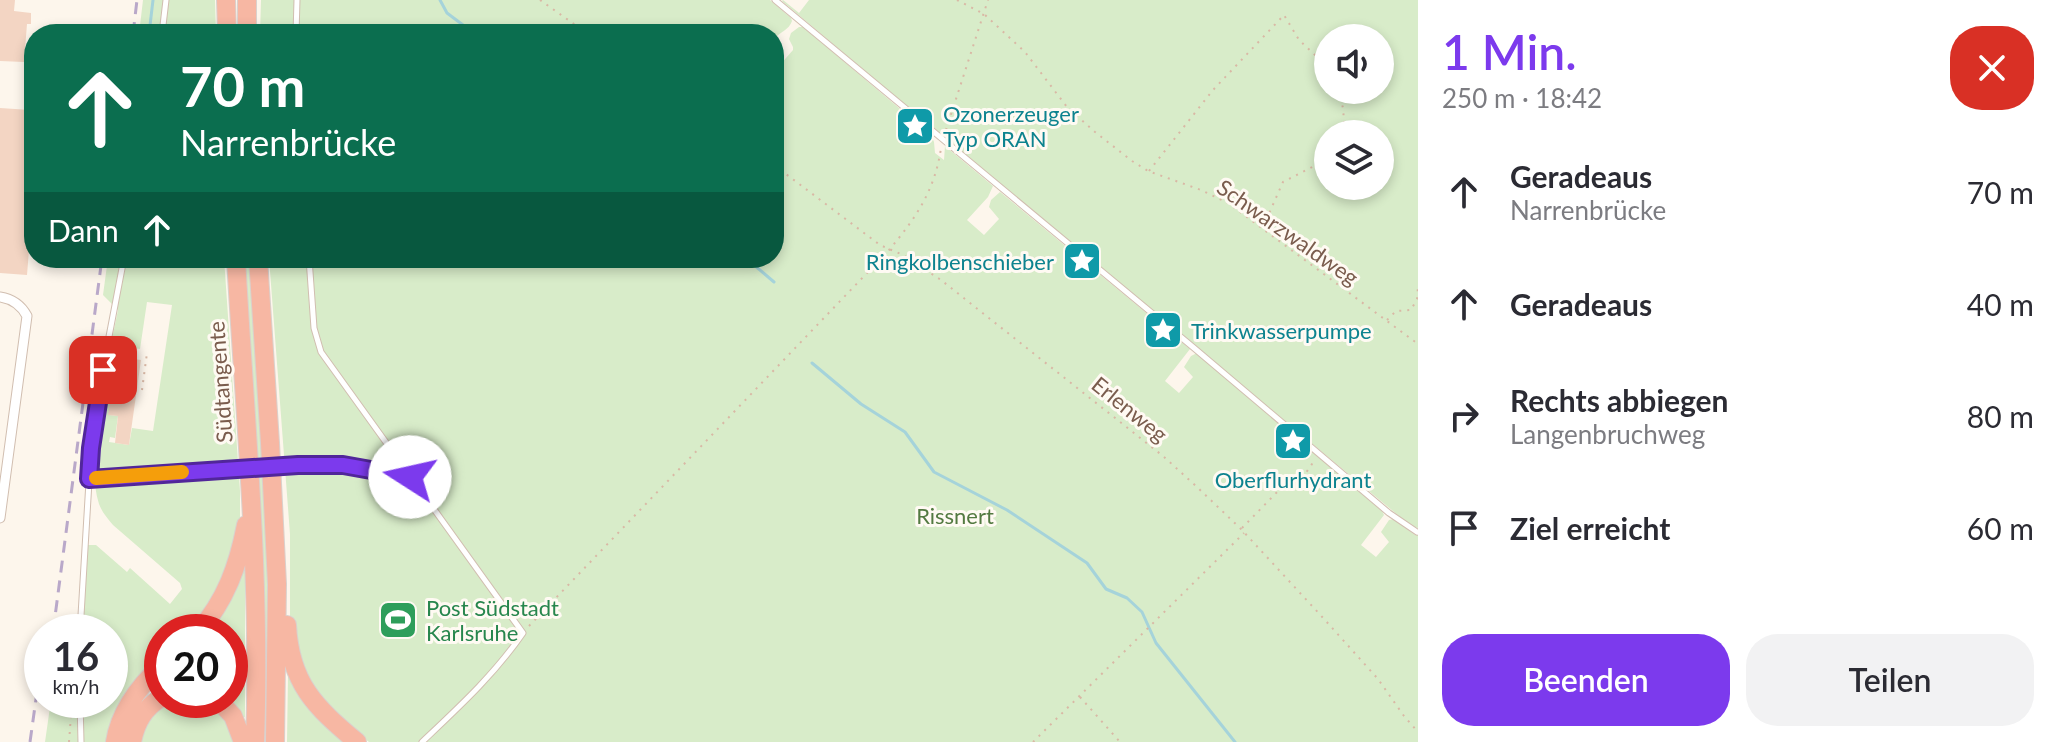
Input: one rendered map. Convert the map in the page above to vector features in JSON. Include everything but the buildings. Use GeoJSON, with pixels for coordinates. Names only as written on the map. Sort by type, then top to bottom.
{"type":"FeatureCollection","features":[{"type":"Feature","properties":{"kind":"highway"},"geometry":{"type":"LineString","coordinates":[[226,0],[227,24]]}},
{"type":"Feature","properties":{"kind":"highway"},"geometry":{"type":"LineString","coordinates":[[247,0],[247,24]]}},
{"type":"Feature","properties":{"kind":"highway","name":"Südtangente"},"geometry":{"type":"LineString","coordinates":[[237,268],[256,597],[255,742]]}},
{"type":"Feature","properties":{"kind":"highway","name":"Südtangente"},"geometry":{"type":"LineString","coordinates":[[259,268],[277,584],[275,742]]}},
{"type":"Feature","properties":{"kind":"highway"},"geometry":{"type":"LineString","coordinates":[[212,614],[238,565],[251,499]]}},
{"type":"Feature","properties":{"kind":"highway"},"geometry":{"type":"LineString","coordinates":[[277,584],[287,621],[288,642],[301,682],[311,700],[325,715],[357,742]]}},
{"type":"Feature","properties":{"kind":"highway"},"geometry":{"type":"LineString","coordinates":[[115,742],[122,717],[144,683]]}},
{"type":"Feature","properties":{"kind":"highway"},"geometry":{"type":"LineString","coordinates":[[132,742],[144,712]]}},
{"type":"Feature","properties":{"kind":"highway"},"geometry":{"type":"LineString","coordinates":[[234,718],[243,742]]}},
{"type":"Feature","properties":{"kind":"street"},"geometry":{"type":"LineString","coordinates":[[0,297],[22,307],[27,316],[0,518]]}},
{"type":"Feature","properties":{"kind":"lane"},"geometry":{"type":"LineString","coordinates":[[163,24],[166,0]]}},
{"type":"Feature","properties":{"kind":"lane"},"geometry":{"type":"LineString","coordinates":[[296,24],[297,0]]}},
{"type":"Feature","properties":{"kind":"lane"},"geometry":{"type":"LineString","coordinates":[[775,0],[1389,513],[1417,532]]}},
{"type":"Feature","properties":{"kind":"lane"},"geometry":{"type":"LineString","coordinates":[[81,614],[95,415],[122,268]]}},
{"type":"Feature","properties":{"kind":"lane"},"geometry":{"type":"LineString","coordinates":[[310,268],[314,328],[321,352],[523,633],[504,660],[422,742]]}},
{"type":"Feature","properties":{"kind":"lane"},"geometry":{"type":"LineString","coordinates":[[89,479],[298,465],[343,465],[410,477]]}},
{"type":"Feature","properties":{"kind":"lane"},"geometry":{"type":"LineString","coordinates":[[80,718],[81,742]]}},
{"type":"Feature","properties":{"kind":"path"},"geometry":{"type":"LineString","coordinates":[[540,0],[574,24]]}},
{"type":"Feature","properties":{"kind":"path"},"geometry":{"type":"LineString","coordinates":[[547,5],[550,0]]}},
{"type":"Feature","properties":{"kind":"path","name":"Schwarzwaldweg"},"geometry":{"type":"LineString","coordinates":[[957,0],[984,14],[1025,52],[1067,107],[1132,161],[1148,171],[1228,203],[1418,344]]}},
{"type":"Feature","properties":{"kind":"path"},"geometry":{"type":"LineString","coordinates":[[523,633],[910,225],[938,170],[942,140],[988,0]]}},
{"type":"Feature","properties":{"kind":"path"},"geometry":{"type":"LineString","coordinates":[[1148,171],[1213,90],[1284,15],[1299,40],[1314,54]]}},
{"type":"Feature","properties":{"kind":"path"},"geometry":{"type":"LineString","coordinates":[[1262,228],[1283,182],[1314,166]]}},
{"type":"Feature","properties":{"kind":"path","name":"Erlenweg"},"geometry":{"type":"LineString","coordinates":[[784,172],[880,245],[903,255],[954,289],[1163,456],[1241,529],[1378,679],[1418,732]]}},
{"type":"Feature","properties":{"kind":"path"},"geometry":{"type":"LineString","coordinates":[[1386,321],[1396,311],[1411,310],[1417,299],[1418,287]]}},
{"type":"Feature","properties":{"kind":"path"},"geometry":{"type":"LineString","coordinates":[[142,390],[147,353]]}},
{"type":"Feature","properties":{"kind":"path"},"geometry":{"type":"LineString","coordinates":[[1241,529],[1283,486],[1301,480],[1320,455]]}},
{"type":"Feature","properties":{"kind":"path"},"geometry":{"type":"LineString","coordinates":[[1033,742],[1151,620],[1244,533]]}},
{"type":"Feature","properties":{"kind":"path"},"geometry":{"type":"LineString","coordinates":[[1141,627],[1142,632]]}},
{"type":"Feature","properties":{"kind":"path"},"geometry":{"type":"LineString","coordinates":[[1079,696],[1120,742]]}},
{"type":"Feature","properties":{"kind":"path"},"geometry":{"type":"LineString","coordinates":[[69,742],[71,718]]}},
{"type":"Feature","properties":{"kind":"green space"},"geometry":{"type":"Polygon","coordinates":[[[143,0],[215,0],[216,24],[140,24],[143,0]]]}},
{"type":"Feature","properties":{"kind":"green space"},"geometry":{"type":"Polygon","coordinates":[[[261,0],[770,0],[792,21],[784,31],[784,24],[260,24],[261,0]]]}},
{"type":"Feature","properties":{"kind":"green space"},"geometry":{"type":"Polygon","coordinates":[[[809,0],[1418,0],[1418,528],[1411,526],[947,140],[950,135],[943,129],[941,135],[782,1],[799,13],[809,0]]]}},
{"type":"Feature","properties":{"kind":"green space","name":"Rissnert"},"geometry":{"type":"Polygon","coordinates":[[[803,27],[931,135],[935,153],[944,160],[945,146],[993,186],[988,197],[967,220],[984,235],[999,219],[989,207],[991,200],[1000,192],[1190,349],[1165,381],[1179,393],[1193,377],[1184,367],[1197,353],[1382,511],[1384,515],[1361,545],[1376,557],[1389,542],[1381,532],[1389,520],[1394,519],[1415,535],[1418,532],[1418,742],[369,742],[342,721],[309,685],[290,627],[290,534],[270,268],[784,268],[784,60],[793,50],[789,39],[791,33],[803,27]]]}},
{"type":"Feature","properties":{"kind":"green space"},"geometry":{"type":"Polygon","coordinates":[[[107,268],[225,268],[240,491],[240,523],[223,586],[203,614],[144,614],[144,687],[128,712],[128,614],[84,614],[88,545],[96,545],[127,572],[130,568],[170,604],[182,589],[180,583],[113,525],[99,504],[95,488],[95,451],[110,358],[116,354],[127,358],[123,389],[113,389],[109,415],[118,416],[115,438],[110,437],[109,442],[129,445],[132,428],[153,431],[172,305],[147,302],[140,349],[111,344],[118,310],[103,295],[107,268]]]}},
{"type":"Feature","properties":{"kind":"green space"},"geometry":{"type":"Polygon","coordinates":[[[246,268],[251,268],[256,333],[268,573],[267,742],[261,742],[256,440],[246,268]]]}},
{"type":"Feature","properties":{"kind":"green space"},"geometry":{"type":"Polygon","coordinates":[[[243,567],[245,614],[216,614],[243,567]]]}},
{"type":"Feature","properties":{"kind":"green space"},"geometry":{"type":"Polygon","coordinates":[[[288,675],[348,742],[287,742],[288,675]]]}},
{"type":"Feature","properties":{"kind":"green space"},"geometry":{"type":"Polygon","coordinates":[[[48,718],[77,718],[78,742],[45,742],[48,718]]]}},
{"type":"Feature","properties":{"kind":"green space"},"geometry":{"type":"Polygon","coordinates":[[[84,718],[124,718],[109,742],[83,742],[84,718]]]}},
{"type":"Feature","properties":{"kind":"green space"},"geometry":{"type":"Polygon","coordinates":[[[149,718],[224,718],[240,742],[137,742],[149,718]]]}},
{"type":"Feature","properties":{"kind":"waterway"},"geometry":{"type":"LineString","coordinates":[[150,24],[153,0]]}},
{"type":"Feature","properties":{"kind":"waterway"},"geometry":{"type":"LineString","coordinates":[[440,0],[447,13],[462,24]]}},
{"type":"Feature","properties":{"kind":"waterway"},"geometry":{"type":"LineString","coordinates":[[758,268],[774,282]]}},
{"type":"Feature","properties":{"kind":"waterway"},"geometry":{"type":"LineString","coordinates":[[812,363],[861,404],[905,432],[934,472],[1007,510],[1087,563],[1106,589],[1127,598],[1142,612],[1156,643],[1235,742]]}},
{"type":"Feature","properties":{"kind":"railway"},"geometry":{"type":"LineString","coordinates":[[134,24],[137,0]]}},
{"type":"Feature","properties":{"kind":"railway"},"geometry":{"type":"LineString","coordinates":[[55,614],[101,268]]}},
{"type":"Feature","properties":{"kind":"railway"},"geometry":{"type":"LineString","coordinates":[[30,742],[33,718]]}},
{"type":"Feature","properties":{"kind":"slow traffic"},"geometry":{"type":"LineString","coordinates":[[96,478],[182,472]]}},
{"type":"Feature","properties":{"kind":"place","name":"Ozonerzeuger Typ ORAN"},"geometry":{"type":"Point","coordinates":[915,126]}},
{"type":"Feature","properties":{"kind":"place","name":"Ringkolbenschieber"},"geometry":{"type":"Point","coordinates":[1082,261]}},
{"type":"Feature","properties":{"kind":"place","name":"Trinkwasserpumpe"},"geometry":{"type":"Point","coordinates":[1163,330]}},
{"type":"Feature","properties":{"kind":"place","name":"Oberflurhydrant"},"geometry":{"type":"Point","coordinates":[1293,441]}},
{"type":"Feature","properties":{"kind":"place","name":"Post Südstadt Karlsruhe"},"geometry":{"type":"Point","coordinates":[398,620]}},
{"type":"Feature","properties":{"kind":"route"},"geometry":{"type":"LineString","coordinates":[[103,370],[89,479],[298,465],[343,465],[410,477]]}}]}
